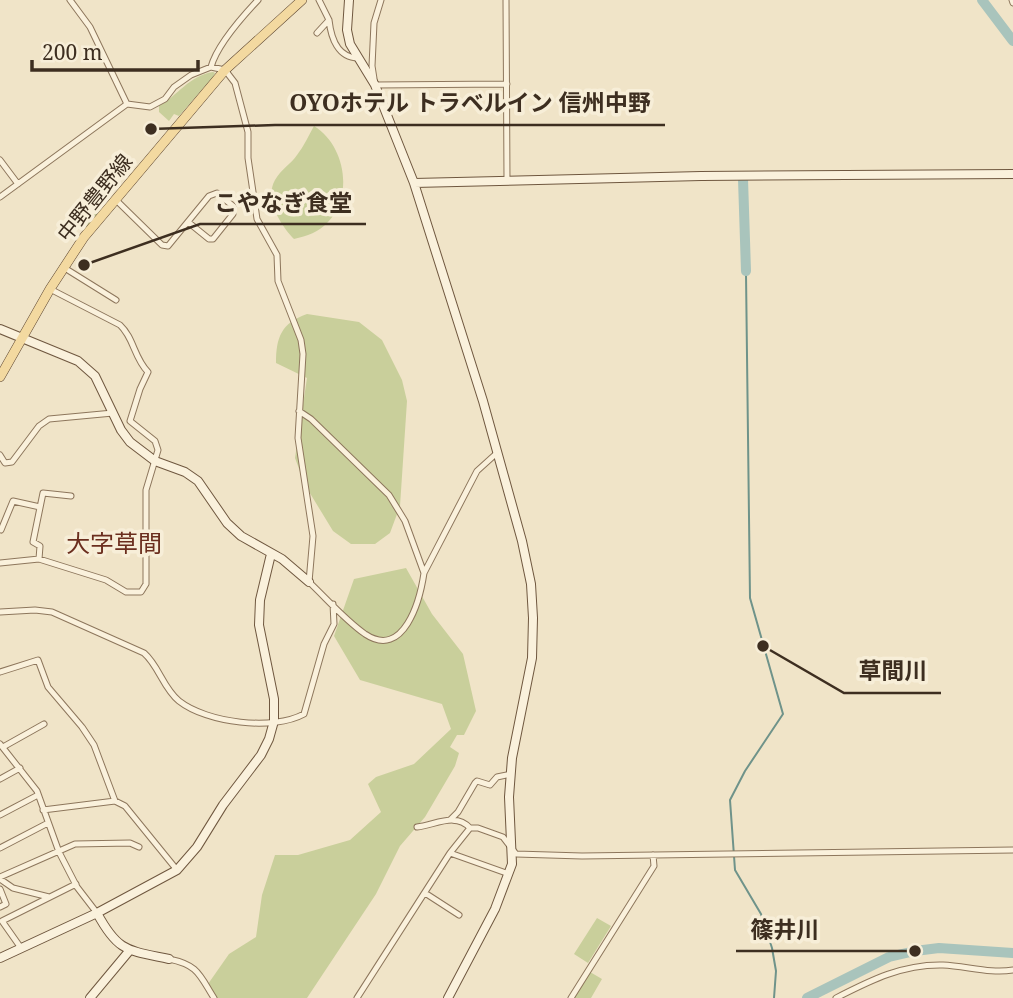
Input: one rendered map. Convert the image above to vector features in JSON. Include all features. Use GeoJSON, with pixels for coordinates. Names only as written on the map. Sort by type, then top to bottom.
{"type":"FeatureCollection","features":[{"type":"Feature","properties":{"kind":"main road","name":"中野豊野線"},"geometry":{"type":"LineString","coordinates":[[0,377],[21,337],[83,237],[225,70],[301,0]]}},
{"type":"Feature","properties":{"kind":"street"},"geometry":{"type":"LineString","coordinates":[[70,0],[90,27],[127,104]]}},
{"type":"Feature","properties":{"kind":"street"},"geometry":{"type":"LineString","coordinates":[[211,67],[214,58],[258,0]]}},
{"type":"Feature","properties":{"kind":"street"},"geometry":{"type":"LineString","coordinates":[[319,0],[335,45],[346,55],[358,58]]}},
{"type":"Feature","properties":{"kind":"street"},"geometry":{"type":"LineString","coordinates":[[349,0],[347,30],[350,44],[375,85],[414,183],[498,452],[527,563],[534,618],[528,686],[512,758],[509,797],[512,852],[509,874],[495,909],[448,998]]}},
{"type":"Feature","properties":{"kind":"street"},"geometry":{"type":"LineString","coordinates":[[375,85],[372,65],[374,23],[381,0]]}},
{"type":"Feature","properties":{"kind":"street"},"geometry":{"type":"LineString","coordinates":[[506,0],[507,180]]}},
{"type":"Feature","properties":{"kind":"street"},"geometry":{"type":"LineString","coordinates":[[317,33],[328,20]]}},
{"type":"Feature","properties":{"kind":"street"},"geometry":{"type":"LineString","coordinates":[[0,197],[127,104],[150,107],[165,99],[174,87],[191,75],[211,67],[225,70],[236,83],[248,132],[248,158],[257,219],[277,255],[278,281],[301,340],[301,461],[313,536],[309,582]]}},
{"type":"Feature","properties":{"kind":"street"},"geometry":{"type":"LineString","coordinates":[[375,85],[507,84]]}},
{"type":"Feature","properties":{"kind":"street"},"geometry":{"type":"LineString","coordinates":[[0,160],[18,184]]}},
{"type":"Feature","properties":{"kind":"street"},"geometry":{"type":"LineString","coordinates":[[414,183],[1013,174]]}},
{"type":"Feature","properties":{"kind":"street"},"geometry":{"type":"LineString","coordinates":[[115,199],[162,245],[168,246],[209,196],[217,193],[233,206],[233,214],[213,239],[209,239],[188,222]]}},
{"type":"Feature","properties":{"kind":"street"},"geometry":{"type":"LineString","coordinates":[[63,267],[116,300]]}},
{"type":"Feature","properties":{"kind":"street"},"geometry":{"type":"LineString","coordinates":[[0,563],[39,559],[106,580],[126,592],[137,593],[144,590],[146,584],[146,490],[158,450],[155,441],[130,421],[148,372],[138,359],[127,331],[114,321],[50,289]]}},
{"type":"Feature","properties":{"kind":"street"},"geometry":{"type":"LineString","coordinates":[[0,329],[78,361],[95,376],[130,442],[155,461],[185,472],[198,481],[227,523],[241,536],[282,559],[366,634],[388,639],[404,629],[411,619],[422,588],[424,573],[477,471],[498,452]]}},
{"type":"Feature","properties":{"kind":"street"},"geometry":{"type":"LineString","coordinates":[[299,411],[311,419],[389,495],[405,521],[424,573]]}},
{"type":"Feature","properties":{"kind":"street"},"geometry":{"type":"LineString","coordinates":[[0,455],[5,463],[12,462],[39,426],[49,419],[113,413]]}},
{"type":"Feature","properties":{"kind":"street"},"geometry":{"type":"LineString","coordinates":[[39,559],[40,546],[33,541],[43,493],[71,496]]}},
{"type":"Feature","properties":{"kind":"street"},"geometry":{"type":"LineString","coordinates":[[1,530],[13,501],[40,507]]}},
{"type":"Feature","properties":{"kind":"street"},"geometry":{"type":"LineString","coordinates":[[0,958],[97,913],[177,870],[192,854],[223,805],[261,754],[270,739],[274,721],[274,699],[259,625],[260,600],[271,554]]}},
{"type":"Feature","properties":{"kind":"street"},"geometry":{"type":"LineString","coordinates":[[0,611],[35,610],[64,616],[144,653],[154,662],[170,691],[179,701],[191,708],[236,723],[294,720],[304,714],[324,644],[334,624],[333,604]]}},
{"type":"Feature","properties":{"kind":"street"},"geometry":{"type":"LineString","coordinates":[[0,672],[38,660],[48,687],[94,745],[115,801]]}},
{"type":"Feature","properties":{"kind":"street"},"geometry":{"type":"LineString","coordinates":[[44,724],[1,746],[31,781],[59,852],[76,884],[110,937],[130,950],[186,962],[197,970],[214,998]]}},
{"type":"Feature","properties":{"kind":"street"},"geometry":{"type":"LineString","coordinates":[[0,779],[20,768]]}},
{"type":"Feature","properties":{"kind":"street"},"geometry":{"type":"LineString","coordinates":[[450,820],[477,781],[490,785],[497,777],[511,774]]}},
{"type":"Feature","properties":{"kind":"street"},"geometry":{"type":"LineString","coordinates":[[0,815],[38,795]]}},
{"type":"Feature","properties":{"kind":"street"},"geometry":{"type":"LineString","coordinates":[[43,810],[115,801],[125,806],[177,870]]}},
{"type":"Feature","properties":{"kind":"street"},"geometry":{"type":"LineString","coordinates":[[417,827],[450,820],[464,822],[470,828],[478,828],[503,838],[516,854],[582,856],[1013,850]]}},
{"type":"Feature","properties":{"kind":"street"},"geometry":{"type":"LineString","coordinates":[[0,848],[48,823]]}},
{"type":"Feature","properties":{"kind":"street"},"geometry":{"type":"LineString","coordinates":[[357,998],[450,853],[470,828]]}},
{"type":"Feature","properties":{"kind":"street"},"geometry":{"type":"LineString","coordinates":[[2,880],[75,844],[130,843],[139,847]]}},
{"type":"Feature","properties":{"kind":"street"},"geometry":{"type":"LineString","coordinates":[[450,853],[509,874]]}},
{"type":"Feature","properties":{"kind":"street"},"geometry":{"type":"LineString","coordinates":[[570,998],[654,866],[653,855]]}},
{"type":"Feature","properties":{"kind":"street"},"geometry":{"type":"LineString","coordinates":[[0,907],[6,904],[0,889],[2,880]]}},
{"type":"Feature","properties":{"kind":"street"},"geometry":{"type":"LineString","coordinates":[[2,880],[13,888],[51,897]]}},
{"type":"Feature","properties":{"kind":"street"},"geometry":{"type":"LineString","coordinates":[[21,948],[2,921],[76,884]]}},
{"type":"Feature","properties":{"kind":"street"},"geometry":{"type":"LineString","coordinates":[[425,893],[459,915]]}},
{"type":"Feature","properties":{"kind":"street"},"geometry":{"type":"LineString","coordinates":[[90,998],[130,950]]}},
{"type":"Feature","properties":{"kind":"street"},"geometry":{"type":"LineString","coordinates":[[836,998],[871,980],[905,968],[941,965],[1002,972],[1013,970]]}},
{"type":"Feature","properties":{"kind":"green space"},"geometry":{"type":"Polygon","coordinates":[[[213,72],[213,77],[179,116],[174,114],[169,121],[159,112],[159,106],[191,81],[213,72]]]}},
{"type":"Feature","properties":{"kind":"green space"},"geometry":{"type":"Polygon","coordinates":[[[314,126],[325,134],[339,158],[343,185],[341,198],[328,222],[312,233],[294,239],[276,212],[272,187],[277,176],[300,152],[314,126]]]}},
{"type":"Feature","properties":{"kind":"green space"},"geometry":{"type":"Polygon","coordinates":[[[100,201],[104,205],[87,227],[73,213],[82,204],[91,209],[100,201]]]}},
{"type":"Feature","properties":{"kind":"green space"},"geometry":{"type":"Polygon","coordinates":[[[307,314],[359,322],[382,340],[402,380],[407,401],[400,506],[390,533],[375,544],[351,544],[333,531],[305,485],[295,458],[307,378],[276,363],[276,354],[282,332],[291,322],[307,314]]]}},
{"type":"Feature","properties":{"kind":"green space"},"geometry":{"type":"Polygon","coordinates":[[[406,568],[432,614],[463,654],[476,711],[464,735],[457,735],[450,747],[459,753],[455,766],[425,817],[400,846],[376,894],[307,998],[211,998],[208,984],[229,954],[256,937],[262,895],[275,855],[298,855],[350,840],[381,812],[368,784],[376,777],[414,764],[451,729],[442,704],[360,680],[334,636],[354,579],[406,568]]]}},
{"type":"Feature","properties":{"kind":"green space"},"geometry":{"type":"Polygon","coordinates":[[[597,918],[611,926],[588,963],[574,954],[597,918]]]}},
{"type":"Feature","properties":{"kind":"green space"},"geometry":{"type":"Polygon","coordinates":[[[590,972],[602,979],[591,998],[574,998],[590,972]]]}},
{"type":"Feature","properties":{"kind":"waterway"},"geometry":{"type":"LineString","coordinates":[[982,0],[1013,41]]}},
{"type":"Feature","properties":{"kind":"waterway"},"geometry":{"type":"LineString","coordinates":[[743,179],[746,271]]}},
{"type":"Feature","properties":{"kind":"waterway"},"geometry":{"type":"LineString","coordinates":[[746,274],[750,598],[783,714],[745,771],[730,800],[735,870],[761,914],[772,948],[776,971],[774,998]]}},
{"type":"Feature","properties":{"kind":"waterway"},"geometry":{"type":"LineString","coordinates":[[807,998],[889,957],[915,951],[939,948],[1013,953]]}},
{"type":"Feature","properties":{"kind":"place","name":"OYOホテル トラベルイン 信州中野"},"geometry":{"type":"Point","coordinates":[151,129]}},
{"type":"Feature","properties":{"kind":"place","name":"こやなぎ食堂"},"geometry":{"type":"Point","coordinates":[84,265]}},
{"type":"Feature","properties":{"kind":"place","name":"草間川"},"geometry":{"type":"Point","coordinates":[763,646]}},
{"type":"Feature","properties":{"kind":"place","name":"篠井川"},"geometry":{"type":"Point","coordinates":[915,951]}},
{"type":"Feature","properties":{"kind":"district","name":"大字草間"},"geometry":{"type":"Point","coordinates":[114,544]}}]}
